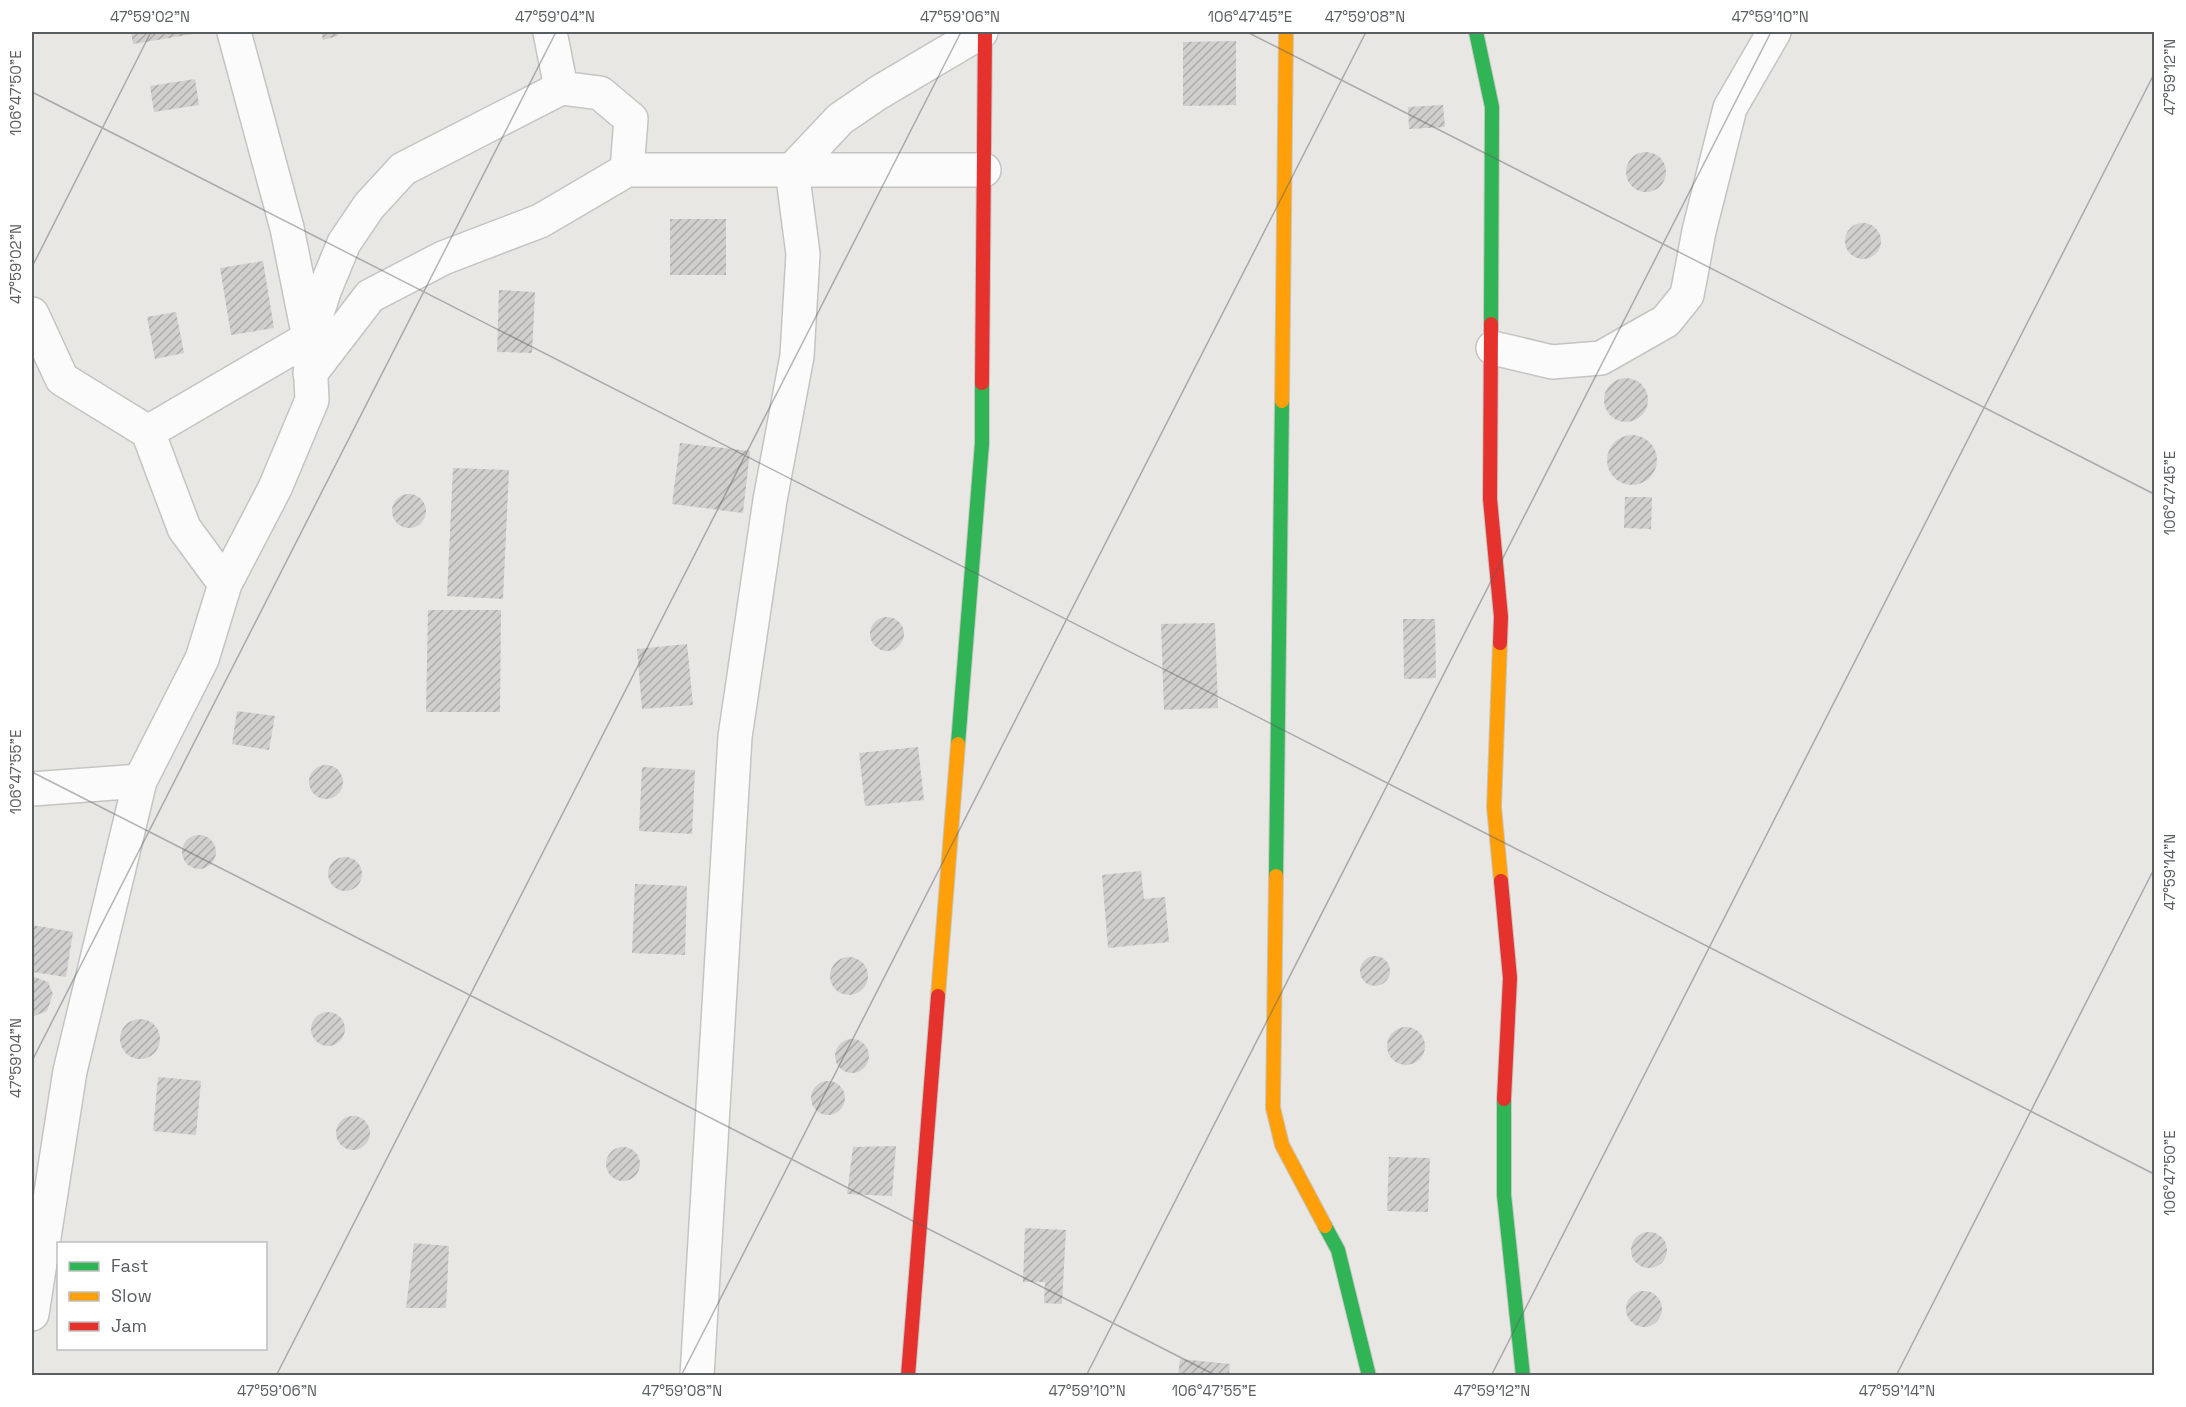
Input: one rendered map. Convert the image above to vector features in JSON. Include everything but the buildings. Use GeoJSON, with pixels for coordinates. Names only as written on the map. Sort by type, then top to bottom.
{"type":"FeatureCollection","features":[{"type":"Feature","properties":{"kind":"street"},"geometry":{"type":"LineString","coordinates":[[32,1314],[70,1071],[140,781],[202,659],[225,584],[275,488],[312,400],[309,338],[287,228],[234,32]]}},
{"type":"Feature","properties":{"kind":"street"},"geometry":{"type":"LineString","coordinates":[[550,32],[561,88]]}},
{"type":"Feature","properties":{"kind":"street"},"geometry":{"type":"LineString","coordinates":[[792,170],[840,119],[878,93],[983,32],[982,442],[908,1376]]}},
{"type":"Feature","properties":{"kind":"street"},"geometry":{"type":"LineString","coordinates":[[1286,32],[1273,1108],[1282,1145],[1338,1250],[1369,1376]]}},
{"type":"Feature","properties":{"kind":"street"},"geometry":{"type":"LineString","coordinates":[[1476,32],[1492,107],[1490,499],[1501,617],[1494,807],[1510,978],[1504,1077],[1504,1194],[1523,1376]]}},
{"type":"Feature","properties":{"kind":"street"},"geometry":{"type":"LineString","coordinates":[[1492,348],[1552,362],[1601,358],[1666,321],[1687,295],[1698,231],[1730,108],[1774,32]]}},
{"type":"Feature","properties":{"kind":"street"},"geometry":{"type":"LineString","coordinates":[[148,432],[309,338],[325,289],[344,243],[369,206],[403,169],[561,88],[600,93],[631,119],[627,170]]}},
{"type":"Feature","properties":{"kind":"street"},"geometry":{"type":"LineString","coordinates":[[310,374],[370,296],[443,258],[540,220],[627,170],[984,170]]}},
{"type":"Feature","properties":{"kind":"street"},"geometry":{"type":"LineString","coordinates":[[698,1376],[735,737],[770,500],[797,356],[803,254],[792,170]]}},
{"type":"Feature","properties":{"kind":"street"},"geometry":{"type":"LineString","coordinates":[[32,314],[62,379],[148,432],[184,528],[225,584]]}},
{"type":"Feature","properties":{"kind":"street"},"geometry":{"type":"LineString","coordinates":[[32,789],[140,781]]}},
{"type":"Feature","properties":{"kind":"traffic: fast"},"geometry":{"type":"LineString","coordinates":[[1476,32],[1492,107],[1491,324]]}},
{"type":"Feature","properties":{"kind":"traffic: fast"},"geometry":{"type":"LineString","coordinates":[[958,744],[982,443],[982,383]]}},
{"type":"Feature","properties":{"kind":"traffic: fast"},"geometry":{"type":"LineString","coordinates":[[1276,876],[1282,401]]}},
{"type":"Feature","properties":{"kind":"traffic: fast"},"geometry":{"type":"LineString","coordinates":[[1504,1099],[1504,1195],[1523,1376]]}},
{"type":"Feature","properties":{"kind":"traffic: fast"},"geometry":{"type":"LineString","coordinates":[[1325,1226],[1338,1250],[1369,1376]]}},
{"type":"Feature","properties":{"kind":"traffic: slow"},"geometry":{"type":"LineString","coordinates":[[1282,401],[1286,32]]}},
{"type":"Feature","properties":{"kind":"traffic: slow"},"geometry":{"type":"LineString","coordinates":[[1500,643],[1494,807],[1501,881]]}},
{"type":"Feature","properties":{"kind":"traffic: slow"},"geometry":{"type":"LineString","coordinates":[[938,996],[958,744]]}},
{"type":"Feature","properties":{"kind":"traffic: slow"},"geometry":{"type":"LineString","coordinates":[[1276,876],[1273,1108],[1282,1145],[1325,1226]]}},
{"type":"Feature","properties":{"kind":"traffic: jam"},"geometry":{"type":"LineString","coordinates":[[982,383],[985,32]]}},
{"type":"Feature","properties":{"kind":"traffic: jam"},"geometry":{"type":"LineString","coordinates":[[1491,324],[1490,499],[1501,617],[1500,643]]}},
{"type":"Feature","properties":{"kind":"traffic: jam"},"geometry":{"type":"LineString","coordinates":[[1501,881],[1510,978],[1504,1099]]}},
{"type":"Feature","properties":{"kind":"traffic: jam"},"geometry":{"type":"LineString","coordinates":[[908,1376],[938,996]]}}]}
